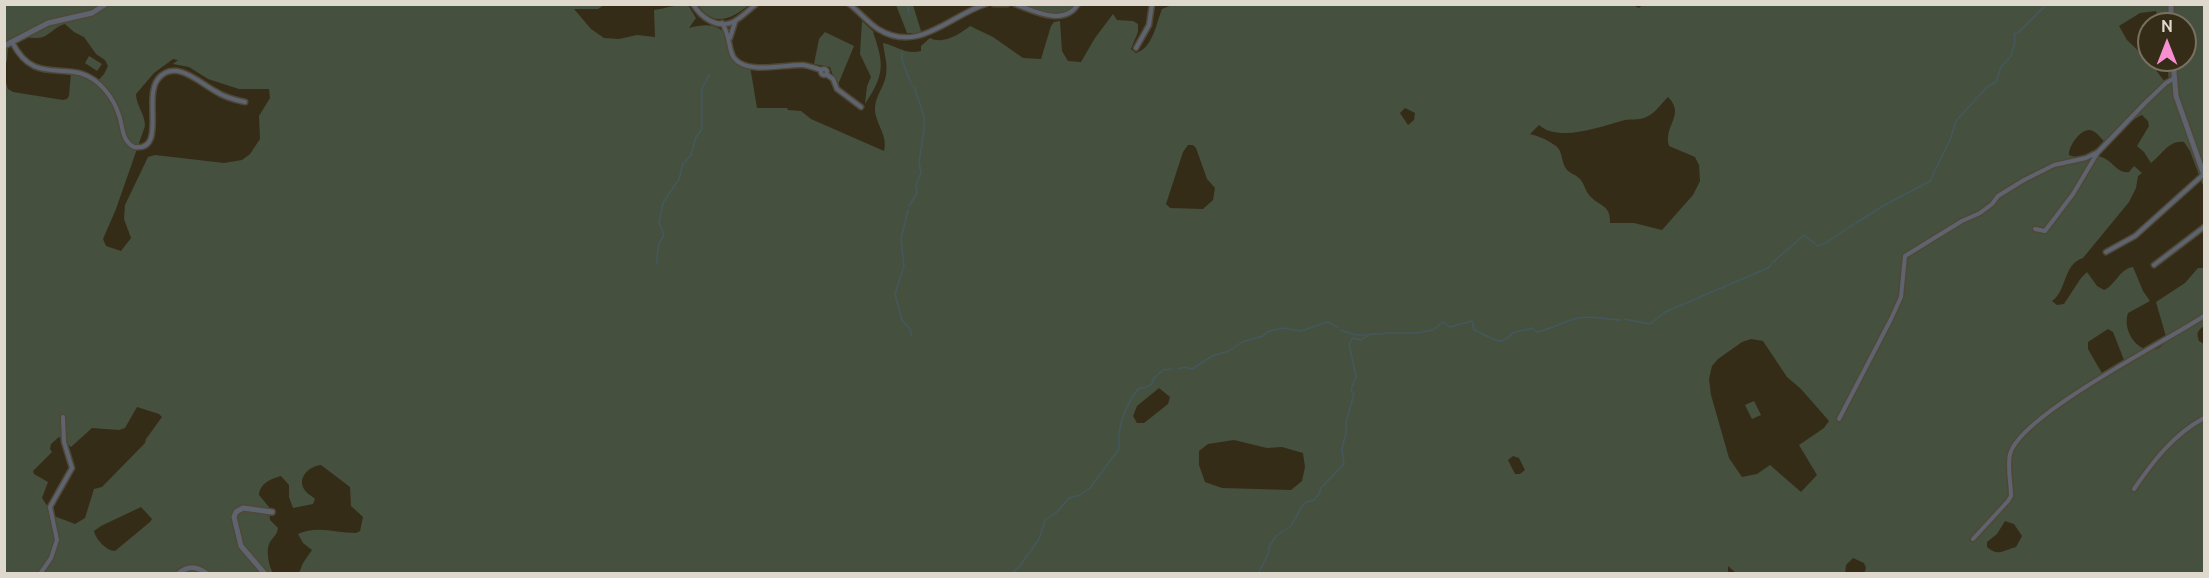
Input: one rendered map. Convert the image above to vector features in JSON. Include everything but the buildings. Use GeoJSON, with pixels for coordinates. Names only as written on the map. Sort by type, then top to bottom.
{"type":"FeatureCollection","features":[{"type":"Feature","properties":{"kind":"street"},"geometry":{"type":"LineString","coordinates":[[4,46],[48,23],[92,13],[106,4]]}},
{"type":"Feature","properties":{"kind":"street"},"geometry":{"type":"LineString","coordinates":[[693,4],[698,12],[707,19],[722,23],[735,21],[756,4]]}},
{"type":"Feature","properties":{"kind":"street"},"geometry":{"type":"LineString","coordinates":[[849,4],[877,28],[906,38],[930,33],[986,4]]}},
{"type":"Feature","properties":{"kind":"street"},"geometry":{"type":"LineString","coordinates":[[994,4],[1007,4]]}},
{"type":"Feature","properties":{"kind":"street"},"geometry":{"type":"LineString","coordinates":[[1015,4],[1056,16],[1068,14],[1078,4]]}},
{"type":"Feature","properties":{"kind":"street"},"geometry":{"type":"LineString","coordinates":[[1136,48],[1149,25],[1152,4]]}},
{"type":"Feature","properties":{"kind":"street"},"geometry":{"type":"LineString","coordinates":[[730,39],[735,21]]}},
{"type":"Feature","properties":{"kind":"street"},"geometry":{"type":"LineString","coordinates":[[722,23],[730,39],[734,58],[747,67],[802,65],[825,70],[826,74],[833,79],[837,89],[861,107]]}},
{"type":"Feature","properties":{"kind":"street"},"geometry":{"type":"LineString","coordinates":[[12,42],[21,57],[34,67],[50,71],[78,71],[93,79],[105,90],[115,107],[125,140],[134,147],[144,147],[153,137],[152,95],[156,82],[166,73],[179,71],[186,73],[222,95],[246,102]]}},
{"type":"Feature","properties":{"kind":"street"},"geometry":{"type":"LineString","coordinates":[[2106,252],[2135,236],[2204,174],[2180,107],[2173,72]]}},
{"type":"Feature","properties":{"kind":"street"},"geometry":{"type":"LineString","coordinates":[[2035,229],[2045,231],[2073,194],[2098,152],[2145,103],[2166,83],[2173,80]]}},
{"type":"Feature","properties":{"kind":"street"},"geometry":{"type":"LineString","coordinates":[[1839,419],[1892,319],[1901,297],[1905,256],[1980,213],[1998,196],[2024,180],[2054,165],[2086,158],[2098,152]]}},
{"type":"Feature","properties":{"kind":"street"},"geometry":{"type":"LineString","coordinates":[[2154,265],[2205,227]]}},
{"type":"Feature","properties":{"kind":"street"},"geometry":{"type":"LineString","coordinates":[[1973,539],[2011,496],[2010,453],[2033,423],[2120,365],[2174,336],[2205,316]]}},
{"type":"Feature","properties":{"kind":"street"},"geometry":{"type":"LineString","coordinates":[[40,573],[51,558],[57,540],[50,507],[72,468],[64,442],[63,417]]}},
{"type":"Feature","properties":{"kind":"street"},"geometry":{"type":"LineString","coordinates":[[2134,489],[2173,439],[2205,418]]}},
{"type":"Feature","properties":{"kind":"street"},"geometry":{"type":"LineString","coordinates":[[265,573],[241,546],[234,517],[236,512],[243,508],[272,512]]}},
{"type":"Feature","properties":{"kind":"street"},"geometry":{"type":"LineString","coordinates":[[178,573],[192,567],[207,573]]}},
{"type":"Feature","properties":{"kind":"green space"},"geometry":{"type":"Polygon","coordinates":[[[1631,4],[1639,8],[1644,4],[2204,5],[2204,188],[2190,151],[2184,142],[2170,145],[2151,163],[2137,146],[2149,126],[2148,121],[2142,115],[2106,143],[2097,133],[2090,130],[2082,132],[2073,143],[2069,155],[2100,157],[2122,171],[2129,172],[2134,166],[2142,173],[2138,176],[2136,188],[2129,202],[2083,258],[2072,266],[2057,297],[2052,301],[2057,305],[2064,304],[2087,272],[2097,286],[2104,290],[2112,285],[2124,271],[2133,267],[2150,301],[2128,313],[2128,331],[2138,345],[2152,350],[2160,347],[2167,340],[2156,302],[2185,283],[2198,268],[2204,268],[2204,326],[2199,330],[2198,336],[2199,341],[2204,344],[2204,573],[1864,574],[1866,568],[1864,563],[1853,558],[1846,565],[1845,574],[1736,573],[1728,566],[1728,574],[299,573],[312,550],[303,543],[298,534],[312,530],[356,533],[360,531],[363,517],[351,506],[350,487],[321,465],[309,470],[302,480],[305,490],[315,499],[313,504],[293,508],[289,497],[289,485],[281,476],[261,487],[259,495],[269,507],[270,520],[278,528],[268,547],[268,559],[273,573],[5,573],[4,76],[8,89],[13,92],[63,100],[69,96],[71,72],[96,83],[108,66],[84,37],[65,24],[43,37],[13,38],[8,47],[5,64],[5,5],[604,5],[598,9],[574,9],[591,29],[604,38],[619,39],[637,35],[655,37],[654,10],[688,5],[696,18],[689,28],[709,25],[716,27],[727,36],[738,61],[750,66],[757,108],[787,108],[801,111],[811,119],[884,151],[885,141],[875,111],[876,101],[885,80],[886,63],[883,43],[916,52],[921,51],[921,46],[930,38],[946,39],[970,26],[993,37],[1023,58],[1041,59],[1051,26],[1054,22],[1060,21],[1062,51],[1068,61],[1081,62],[1113,14],[1117,20],[1133,21],[1138,24],[1138,32],[1131,49],[1136,53],[1142,50],[1150,41],[1162,9],[1172,5],[1631,4]],[[173,59],[154,73],[136,94],[145,126],[103,239],[106,246],[121,251],[131,238],[124,219],[125,205],[148,157],[155,155],[224,163],[242,160],[250,154],[260,139],[259,116],[270,98],[269,89],[239,89],[208,79],[189,67],[173,64],[178,60],[173,59]],[[1668,97],[1651,114],[1642,119],[1625,120],[1569,133],[1558,133],[1539,125],[1530,134],[1547,140],[1558,148],[1566,169],[1583,182],[1589,195],[1609,212],[1610,223],[1634,223],[1662,230],[1693,195],[1700,181],[1699,165],[1695,157],[1669,146],[1669,132],[1675,109],[1668,97]],[[1405,108],[1400,113],[1408,125],[1414,120],[1415,113],[1405,108]],[[1188,145],[1183,152],[1166,204],[1170,208],[1203,209],[1213,200],[1215,188],[1207,179],[1193,145],[1188,145]],[[2108,329],[2088,342],[2088,349],[2103,375],[2124,360],[2113,332],[2108,329]],[[1751,339],[1742,342],[1712,366],[1709,379],[1711,395],[1729,458],[1742,477],[1757,474],[1770,465],[1801,492],[1817,475],[1799,445],[1824,428],[1829,421],[1801,389],[1787,377],[1763,341],[1751,339]],[[1159,388],[1137,406],[1133,416],[1137,423],[1144,423],[1168,404],[1170,397],[1159,388]],[[137,407],[125,428],[119,430],[92,428],[71,447],[59,437],[51,444],[52,452],[33,471],[34,474],[48,482],[42,498],[54,516],[75,524],[85,518],[94,489],[102,487],[145,443],[162,417],[137,407]],[[1234,440],[1208,444],[1199,451],[1199,465],[1205,482],[1222,488],[1291,490],[1302,481],[1305,467],[1303,453],[1282,447],[1267,448],[1234,440]],[[1513,456],[1508,460],[1515,474],[1520,474],[1525,470],[1519,458],[1513,456]],[[141,507],[94,531],[97,538],[102,544],[115,551],[152,519],[141,507]],[[2005,521],[1997,534],[1987,542],[1987,547],[1994,552],[2004,551],[2016,547],[2022,536],[2014,524],[2005,521]]]}},
{"type":"Feature","properties":{"kind":"green space"},"geometry":{"type":"Polygon","coordinates":[[[698,5],[749,5],[729,17],[716,19],[710,17],[698,5]]]}},
{"type":"Feature","properties":{"kind":"green space"},"geometry":{"type":"Polygon","coordinates":[[[896,5],[913,5],[921,31],[919,33],[907,33],[896,5]]]}},
{"type":"Feature","properties":{"kind":"green space"},"geometry":{"type":"Polygon","coordinates":[[[1023,5],[1075,5],[1057,14],[1023,5]]]}},
{"type":"Feature","properties":{"kind":"green space"},"geometry":{"type":"Polygon","coordinates":[[[862,21],[875,33],[873,32],[881,61],[876,85],[865,104],[867,86],[871,77],[860,54],[862,21]]]}},
{"type":"Feature","properties":{"kind":"green space"},"geometry":{"type":"Polygon","coordinates":[[[825,32],[854,46],[837,87],[830,67],[814,64],[819,39],[825,32]]]}},
{"type":"Feature","properties":{"kind":"green space"},"geometry":{"type":"Polygon","coordinates":[[[89,56],[102,64],[97,71],[85,63],[89,56]]]}},
{"type":"Feature","properties":{"kind":"green space"},"geometry":{"type":"Polygon","coordinates":[[[1754,401],[1761,415],[1752,419],[1745,405],[1754,401]]]}},
{"type":"Feature","properties":{"kind":"waterway"},"geometry":{"type":"LineString","coordinates":[[907,4],[909,14]]}},
{"type":"Feature","properties":{"kind":"waterway"},"geometry":{"type":"LineString","coordinates":[[1856,223],[1930,181],[1950,140],[1956,121],[1987,87],[1996,82],[2001,67],[2011,56],[2015,42],[2014,34],[2018,33],[2047,4]]}},
{"type":"Feature","properties":{"kind":"waterway"},"geometry":{"type":"LineString","coordinates":[[902,52],[902,60],[911,83]]}},
{"type":"Feature","properties":{"kind":"waterway"},"geometry":{"type":"LineString","coordinates":[[656,265],[659,243],[664,235],[659,223],[663,203],[679,179],[683,164],[691,155],[696,137],[702,129],[702,89],[709,75]]}},
{"type":"Feature","properties":{"kind":"waterway"},"geometry":{"type":"LineString","coordinates":[[909,206],[917,193],[916,185],[921,173],[919,163],[924,129],[924,116],[914,87]]}},
{"type":"Feature","properties":{"kind":"waterway"},"geometry":{"type":"LineString","coordinates":[[908,210],[901,239],[904,266],[895,294],[902,320],[911,330],[911,336]]}},
{"type":"Feature","properties":{"kind":"waterway"},"geometry":{"type":"LineString","coordinates":[[1772,263],[1804,235],[1818,246],[1854,224]]}},
{"type":"Feature","properties":{"kind":"waterway"},"geometry":{"type":"LineString","coordinates":[[1624,319],[1650,324],[1665,312],[1771,265]]}},
{"type":"Feature","properties":{"kind":"waterway"},"geometry":{"type":"LineString","coordinates":[[1384,333],[1416,333],[1433,330],[1443,322],[1450,327],[1472,321],[1474,330],[1501,341],[1515,332],[1532,328],[1537,332],[1578,318],[1621,320]]}},
{"type":"Feature","properties":{"kind":"waterway"},"geometry":{"type":"LineString","coordinates":[[1178,369],[1184,367],[1192,369],[1212,356],[1229,351],[1242,342],[1282,328],[1301,331],[1327,322],[1338,327]]}},
{"type":"Feature","properties":{"kind":"waterway"},"geometry":{"type":"LineString","coordinates":[[1341,330],[1355,335],[1369,335]]}},
{"type":"Feature","properties":{"kind":"waterway"},"geometry":{"type":"LineString","coordinates":[[1258,574],[1276,536],[1291,526],[1302,506],[1314,500],[1321,488],[1344,464],[1342,449],[1346,422],[1354,394],[1351,390],[1356,376],[1349,344],[1353,338],[1361,340],[1370,334],[1383,334]]}},
{"type":"Feature","properties":{"kind":"waterway"},"geometry":{"type":"LineString","coordinates":[[1011,574],[1019,567],[1039,539],[1045,520],[1057,512],[1069,498],[1080,495],[1090,488],[1119,449],[1122,418],[1138,389],[1152,384],[1153,379],[1163,370],[1172,369]]}}]}
